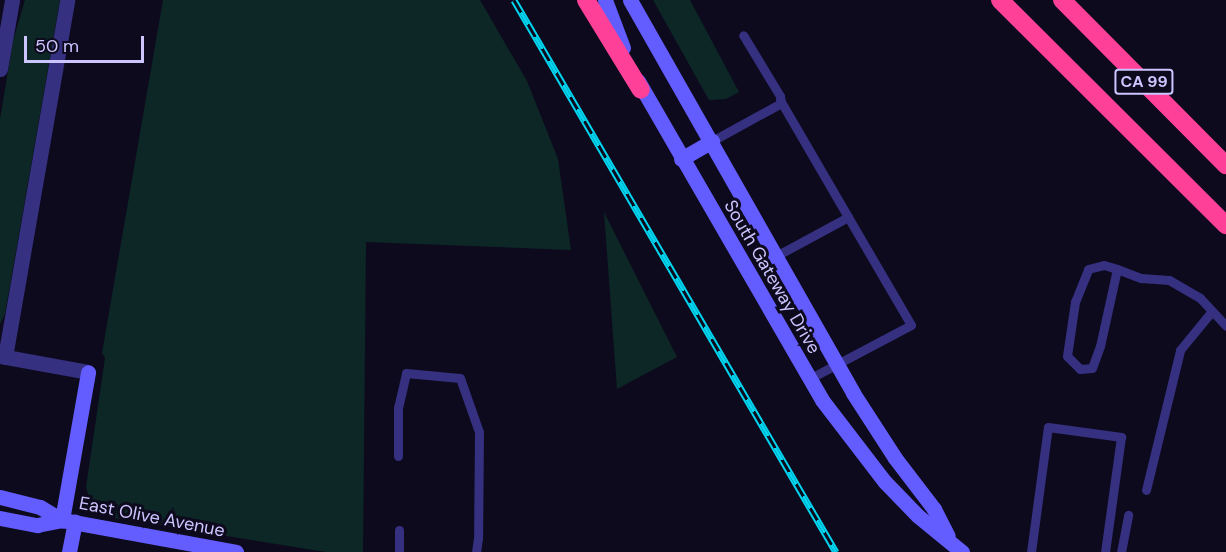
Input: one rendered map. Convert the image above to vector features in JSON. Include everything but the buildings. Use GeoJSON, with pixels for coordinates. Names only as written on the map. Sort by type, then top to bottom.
{"type":"FeatureCollection","features":[{"type":"Feature","properties":{"kind":"highway"},"geometry":{"type":"LineString","coordinates":[[586,0],[641,90]]}},
{"type":"Feature","properties":{"kind":"highway","name":"CA 99"},"geometry":{"type":"LineString","coordinates":[[1000,0],[1226,225]]}},
{"type":"Feature","properties":{"kind":"highway","name":"CA 99"},"geometry":{"type":"LineString","coordinates":[[1062,0],[1226,165]]}},
{"type":"Feature","properties":{"kind":"main road","name":"South Gateway Drive"},"geometry":{"type":"LineString","coordinates":[[605,0],[641,90],[809,379],[851,442],[885,482],[918,516],[956,547]]}},
{"type":"Feature","properties":{"kind":"main road","name":"South Gateway Drive"},"geometry":{"type":"LineString","coordinates":[[630,0],[837,364],[895,458],[934,509],[956,547]]}},
{"type":"Feature","properties":{"kind":"main road"},"geometry":{"type":"LineString","coordinates":[[681,159],[712,141]]}},
{"type":"Feature","properties":{"kind":"main road"},"geometry":{"type":"LineString","coordinates":[[69,552],[68,521],[88,372]]}},
{"type":"Feature","properties":{"kind":"main road","name":"East Olive Avenue"},"geometry":{"type":"LineString","coordinates":[[0,497],[40,507],[68,521],[236,552]]}},
{"type":"Feature","properties":{"kind":"main road","name":"East Olive Avenue"},"geometry":{"type":"LineString","coordinates":[[0,518],[37,525],[68,521]]}},
{"type":"Feature","properties":{"kind":"street"},"geometry":{"type":"LineString","coordinates":[[0,69],[12,0]]}},
{"type":"Feature","properties":{"kind":"street"},"geometry":{"type":"LineString","coordinates":[[67,0],[2,356],[88,372]]}},
{"type":"Feature","properties":{"kind":"lane"},"geometry":{"type":"LineString","coordinates":[[743,35],[911,325],[809,379]]}},
{"type":"Feature","properties":{"kind":"lane"},"geometry":{"type":"LineString","coordinates":[[712,141],[781,103],[780,99]]}},
{"type":"Feature","properties":{"kind":"lane"},"geometry":{"type":"LineString","coordinates":[[776,256],[848,217]]}},
{"type":"Feature","properties":{"kind":"lane"},"geometry":{"type":"LineString","coordinates":[[1117,269],[1100,346],[1092,368],[1080,369],[1067,356],[1075,302],[1088,269],[1104,265],[1117,269],[1141,278],[1168,280],[1200,298],[1226,326]]}},
{"type":"Feature","properties":{"kind":"lane"},"geometry":{"type":"LineString","coordinates":[[1146,490],[1180,350],[1212,311]]}},
{"type":"Feature","properties":{"kind":"lane"},"geometry":{"type":"LineString","coordinates":[[398,456],[398,408],[406,373],[460,378],[479,432],[476,552]]}},
{"type":"Feature","properties":{"kind":"lane"},"geometry":{"type":"LineString","coordinates":[[1030,552],[1048,427],[1121,437],[1105,552]]}},
{"type":"Feature","properties":{"kind":"lane"},"geometry":{"type":"LineString","coordinates":[[1122,552],[1128,515]]}},
{"type":"Feature","properties":{"kind":"lane"},"geometry":{"type":"LineString","coordinates":[[399,530],[399,552]]}},
{"type":"Feature","properties":{"kind":"green space"},"geometry":{"type":"Polygon","coordinates":[[[25,0],[60,0],[5,314],[0,324],[0,119],[13,41],[25,0]]]}},
{"type":"Feature","properties":{"kind":"green space"},"geometry":{"type":"Polygon","coordinates":[[[163,0],[480,0],[527,81],[558,159],[571,250],[366,242],[363,552],[326,552],[108,517],[92,506],[86,487],[105,358],[102,353],[163,0]]]}},
{"type":"Feature","properties":{"kind":"green space"},"geometry":{"type":"Polygon","coordinates":[[[653,0],[690,0],[739,92],[726,99],[709,100],[653,0]]]}},
{"type":"Feature","properties":{"kind":"green space"},"geometry":{"type":"Polygon","coordinates":[[[604,212],[677,357],[617,389],[604,212]]]}},
{"type":"Feature","properties":{"kind":"railway"},"geometry":{"type":"LineString","coordinates":[[514,0],[836,552]]}}]}
